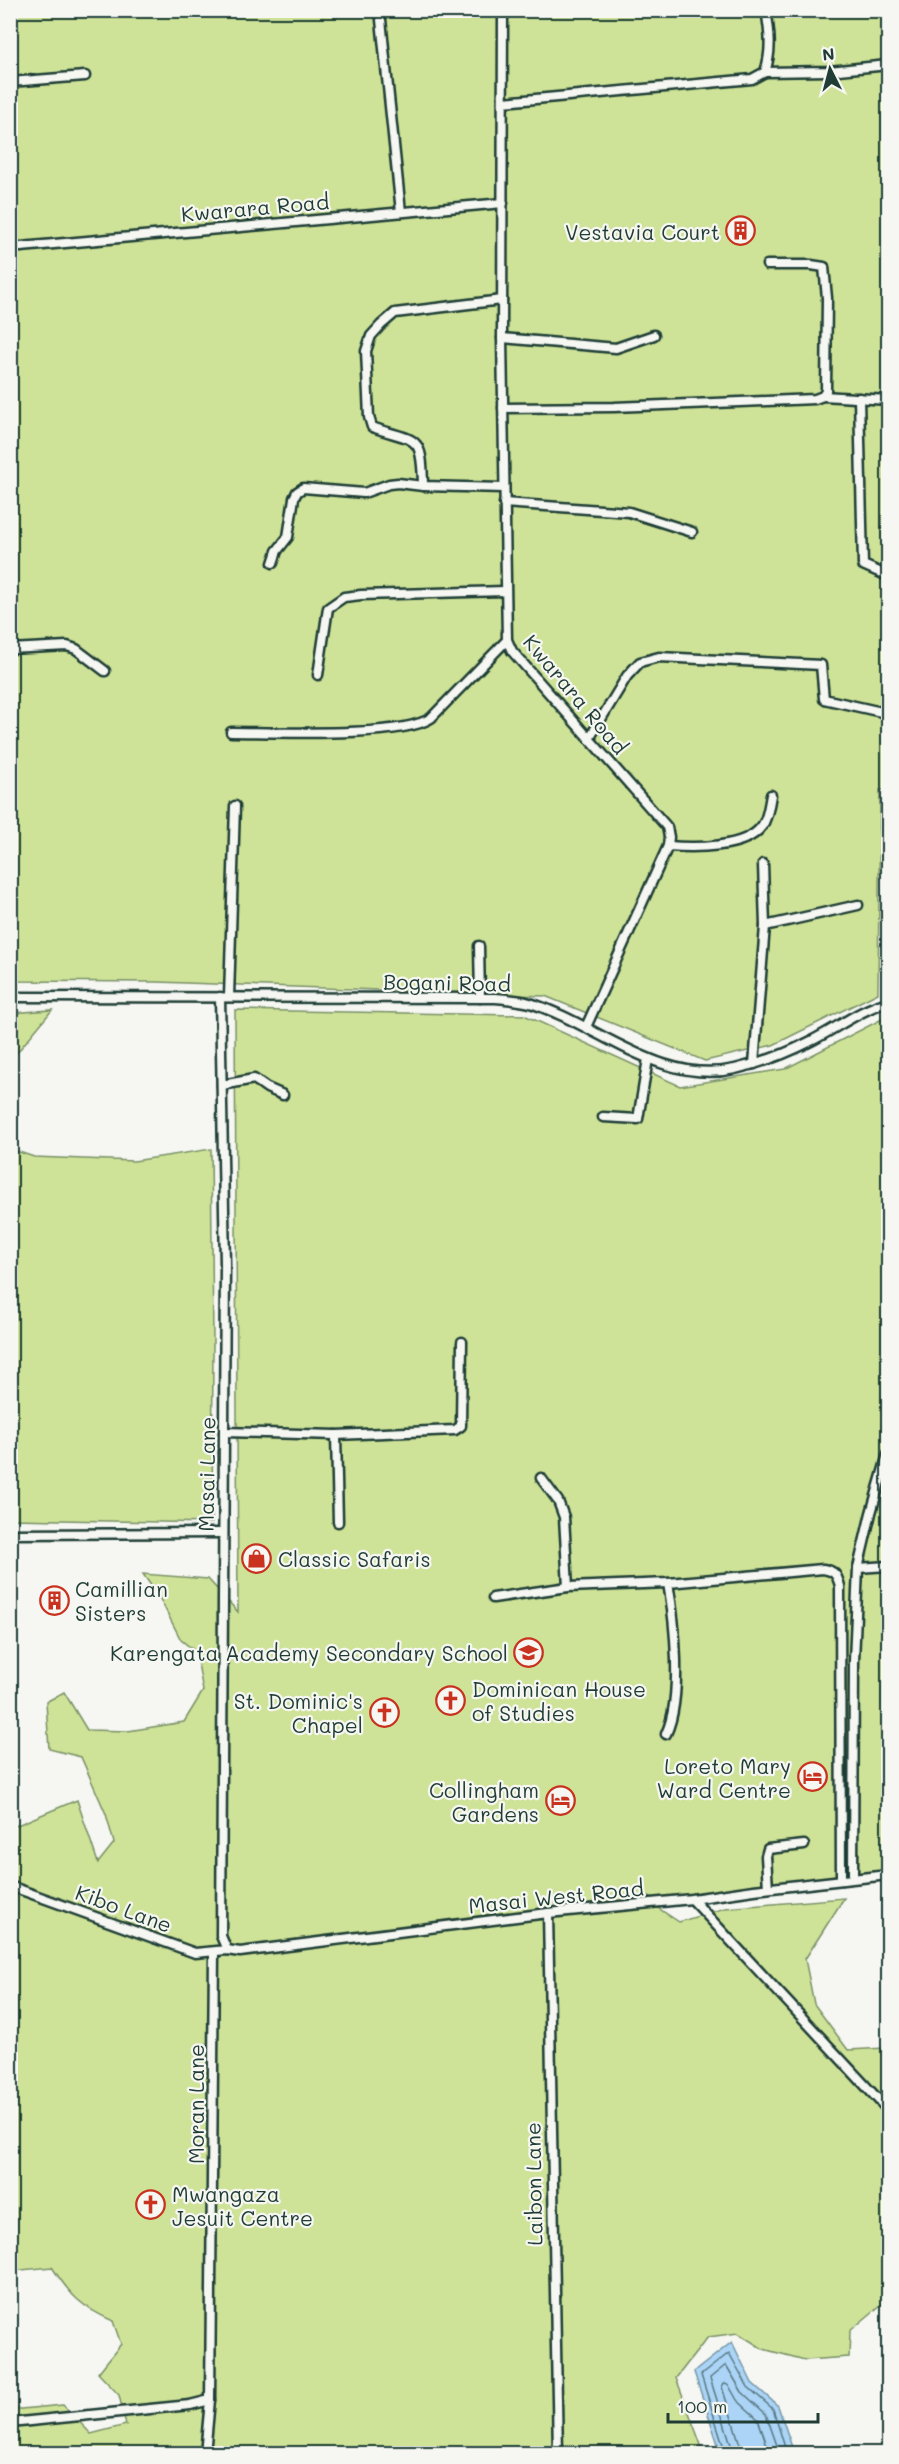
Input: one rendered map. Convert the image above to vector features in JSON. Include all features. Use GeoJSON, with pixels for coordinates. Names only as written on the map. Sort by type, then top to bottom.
{"type":"FeatureCollection","features":[{"type":"Feature","properties":{"kind":"street"},"geometry":{"type":"LineString","coordinates":[[380,10],[401,212]]}},
{"type":"Feature","properties":{"kind":"street","name":"Kwarara Road"},"geometry":{"type":"LineString","coordinates":[[503,10],[502,338],[507,640],[512,651],[667,827],[668,846]]}},
{"type":"Feature","properties":{"kind":"street"},"geometry":{"type":"LineString","coordinates":[[765,72],[771,56],[771,34],[766,10]]}},
{"type":"Feature","properties":{"kind":"street"},"geometry":{"type":"LineString","coordinates":[[503,102],[753,78],[765,72],[829,71],[888,65]]}},
{"type":"Feature","properties":{"kind":"street"},"geometry":{"type":"LineString","coordinates":[[10,82],[85,76]]}},
{"type":"Feature","properties":{"kind":"street","name":"Kwarara Road"},"geometry":{"type":"LineString","coordinates":[[10,248],[503,203]]}},
{"type":"Feature","properties":{"kind":"street"},"geometry":{"type":"LineString","coordinates":[[767,265],[819,265],[824,267],[827,297],[827,343],[826,391],[823,396]]}},
{"type":"Feature","properties":{"kind":"street"},"geometry":{"type":"LineString","coordinates":[[423,486],[421,450],[412,438],[372,427],[370,423],[366,351],[371,336],[395,313],[502,300]]}},
{"type":"Feature","properties":{"kind":"street"},"geometry":{"type":"LineString","coordinates":[[502,338],[616,348],[654,335]]}},
{"type":"Feature","properties":{"kind":"street"},"geometry":{"type":"LineString","coordinates":[[503,408],[614,407],[815,399],[823,396],[888,400]]}},
{"type":"Feature","properties":{"kind":"street"},"geometry":{"type":"LineString","coordinates":[[859,398],[863,566],[888,576]]}},
{"type":"Feature","properties":{"kind":"street"},"geometry":{"type":"LineString","coordinates":[[273,563],[277,551],[288,537],[294,498],[303,488],[364,493],[388,484],[398,483],[423,486],[504,488]]}},
{"type":"Feature","properties":{"kind":"street"},"geometry":{"type":"LineString","coordinates":[[504,503],[629,512],[692,532]]}},
{"type":"Feature","properties":{"kind":"street"},"geometry":{"type":"LineString","coordinates":[[318,675],[328,608],[344,597],[416,592],[505,591]]}},
{"type":"Feature","properties":{"kind":"street"},"geometry":{"type":"LineString","coordinates":[[231,732],[354,731],[416,726],[431,718],[507,640]]}},
{"type":"Feature","properties":{"kind":"street"},"geometry":{"type":"LineString","coordinates":[[10,649],[67,646],[76,649],[105,671]]}},
{"type":"Feature","properties":{"kind":"street"},"geometry":{"type":"LineString","coordinates":[[589,739],[627,676],[640,662],[659,657],[821,665],[824,699],[886,713]]}},
{"type":"Feature","properties":{"kind":"street"},"geometry":{"type":"LineString","coordinates":[[586,1027],[668,846],[709,847],[733,842],[758,832],[764,824],[771,795]]}},
{"type":"Feature","properties":{"kind":"street","name":"Masai Lane"},"geometry":{"type":"LineString","coordinates":[[227,1950],[221,1936],[225,1264],[222,1084],[224,997],[235,806]]}},
{"type":"Feature","properties":{"kind":"street"},"geometry":{"type":"LineString","coordinates":[[754,1064],[765,926],[763,864]]}},
{"type":"Feature","properties":{"kind":"street"},"geometry":{"type":"LineString","coordinates":[[765,926],[858,905]]}},
{"type":"Feature","properties":{"kind":"street"},"geometry":{"type":"LineString","coordinates":[[479,946],[480,998]]}},
{"type":"Feature","properties":{"kind":"street","name":"Bogani Road"},"geometry":{"type":"LineString","coordinates":[[10,997],[480,998],[529,1003],[586,1027],[648,1059],[673,1067],[715,1071],[733,1070],[754,1064],[810,1042],[868,1010],[888,1002]]}},
{"type":"Feature","properties":{"kind":"street"},"geometry":{"type":"LineString","coordinates":[[603,1117],[638,1119],[648,1059]]}},
{"type":"Feature","properties":{"kind":"street"},"geometry":{"type":"LineString","coordinates":[[222,1084],[254,1079],[267,1088],[284,1095]]}},
{"type":"Feature","properties":{"kind":"street"},"geometry":{"type":"LineString","coordinates":[[224,1432],[336,1435],[459,1428],[462,1426],[462,1342]]}},
{"type":"Feature","properties":{"kind":"street"},"geometry":{"type":"LineString","coordinates":[[336,1435],[338,1522]]}},
{"type":"Feature","properties":{"kind":"street"},"geometry":{"type":"LineString","coordinates":[[853,1878],[854,1661],[858,1568],[888,1454]]}},
{"type":"Feature","properties":{"kind":"street"},"geometry":{"type":"LineString","coordinates":[[541,1478],[558,1501],[564,1517],[568,1587]]}},
{"type":"Feature","properties":{"kind":"street"},"geometry":{"type":"LineString","coordinates":[[10,1534],[223,1533]]}},
{"type":"Feature","properties":{"kind":"street"},"geometry":{"type":"LineString","coordinates":[[858,1568],[888,1566]]}},
{"type":"Feature","properties":{"kind":"street"},"geometry":{"type":"LineString","coordinates":[[493,1598],[568,1587],[668,1582],[823,1569],[837,1575],[840,1586],[841,1880]]}},
{"type":"Feature","properties":{"kind":"street"},"geometry":{"type":"LineString","coordinates":[[666,1734],[674,1708],[676,1627],[668,1582]]}},
{"type":"Feature","properties":{"kind":"street"},"geometry":{"type":"LineString","coordinates":[[768,1888],[766,1856],[768,1848],[804,1845]]}},
{"type":"Feature","properties":{"kind":"street","name":"Masai West Road"},"geometry":{"type":"LineString","coordinates":[[227,1950],[240,1952],[548,1913],[692,1899],[888,1875]]}},
{"type":"Feature","properties":{"kind":"street","name":"Kibo Lane"},"geometry":{"type":"LineString","coordinates":[[10,1886],[195,1953],[227,1950]]}},
{"type":"Feature","properties":{"kind":"street"},"geometry":{"type":"LineString","coordinates":[[692,1899],[888,2110]]}},
{"type":"Feature","properties":{"kind":"street","name":"Laibon Lane"},"geometry":{"type":"LineString","coordinates":[[548,1913],[558,2454]]}},
{"type":"Feature","properties":{"kind":"street","name":"Moran Lane"},"geometry":{"type":"LineString","coordinates":[[205,2454],[210,2400],[214,1953]]}},
{"type":"Feature","properties":{"kind":"street"},"geometry":{"type":"LineString","coordinates":[[10,2423],[190,2405],[210,2400]]}},
{"type":"Feature","properties":{"kind":"green space"},"geometry":{"type":"Polygon","coordinates":[[[11,11],[888,11],[888,790],[880,790],[878,993],[773,1045],[705,1061],[545,996],[158,982],[11,981],[11,11]]]}},
{"type":"Feature","properties":{"kind":"green space"},"geometry":{"type":"Polygon","coordinates":[[[52,1010],[11,1060],[11,1013],[52,1010]]]}},
{"type":"Feature","properties":{"kind":"green space"},"geometry":{"type":"Polygon","coordinates":[[[235,1010],[524,1015],[680,1086],[785,1069],[888,1016],[888,1878],[649,1902],[679,1922],[725,1908],[844,1898],[805,1959],[814,2004],[848,2050],[886,2048],[888,2052],[888,2299],[850,2331],[849,2357],[805,2360],[763,2349],[738,2333],[708,2337],[676,2378],[704,2453],[11,2453],[11,2410],[63,2405],[91,2434],[126,2425],[119,2395],[98,2373],[121,2344],[113,2321],[92,2311],[77,2299],[52,2267],[11,2271],[10,1828],[77,1800],[98,1863],[114,1843],[106,1814],[81,1757],[49,1749],[46,1702],[64,1692],[87,1730],[128,1731],[184,1722],[203,1691],[196,1652],[181,1640],[159,1597],[143,1574],[208,1579],[238,1612],[235,1010]]]}},
{"type":"Feature","properties":{"kind":"green space"},"geometry":{"type":"Polygon","coordinates":[[[10,1149],[34,1157],[134,1161],[211,1149],[212,1523],[11,1519],[10,1149]]]}},
{"type":"Feature","properties":{"kind":"water"},"geometry":{"type":"Polygon","coordinates":[[[732,2342],[752,2383],[778,2406],[794,2453],[721,2453],[694,2372],[732,2342]]]}},
{"type":"Feature","properties":{"kind":"place","name":"Vestavia Court"},"geometry":{"type":"Point","coordinates":[741,231]}},
{"type":"Feature","properties":{"kind":"place","name":"Classic Safaris"},"geometry":{"type":"Point","coordinates":[257,1558]}},
{"type":"Feature","properties":{"kind":"place","name":"Camillian Sisters"},"geometry":{"type":"Point","coordinates":[54,1600]}},
{"type":"Feature","properties":{"kind":"place","name":"Karengata Academy Secondary School"},"geometry":{"type":"Point","coordinates":[529,1652]}},
{"type":"Feature","properties":{"kind":"place","name":"Dominican House of Studies"},"geometry":{"type":"Point","coordinates":[451,1700]}},
{"type":"Feature","properties":{"kind":"place","name":"St. Dominic's Chapel"},"geometry":{"type":"Point","coordinates":[384,1712]}},
{"type":"Feature","properties":{"kind":"place","name":"Loreto Mary Ward Centre"},"geometry":{"type":"Point","coordinates":[812,1777]}},
{"type":"Feature","properties":{"kind":"place","name":"Collingham Gardens"},"geometry":{"type":"Point","coordinates":[560,1801]}},
{"type":"Feature","properties":{"kind":"place","name":"Mwangaza Jesuit Centre"},"geometry":{"type":"Point","coordinates":[151,2205]}}]}
